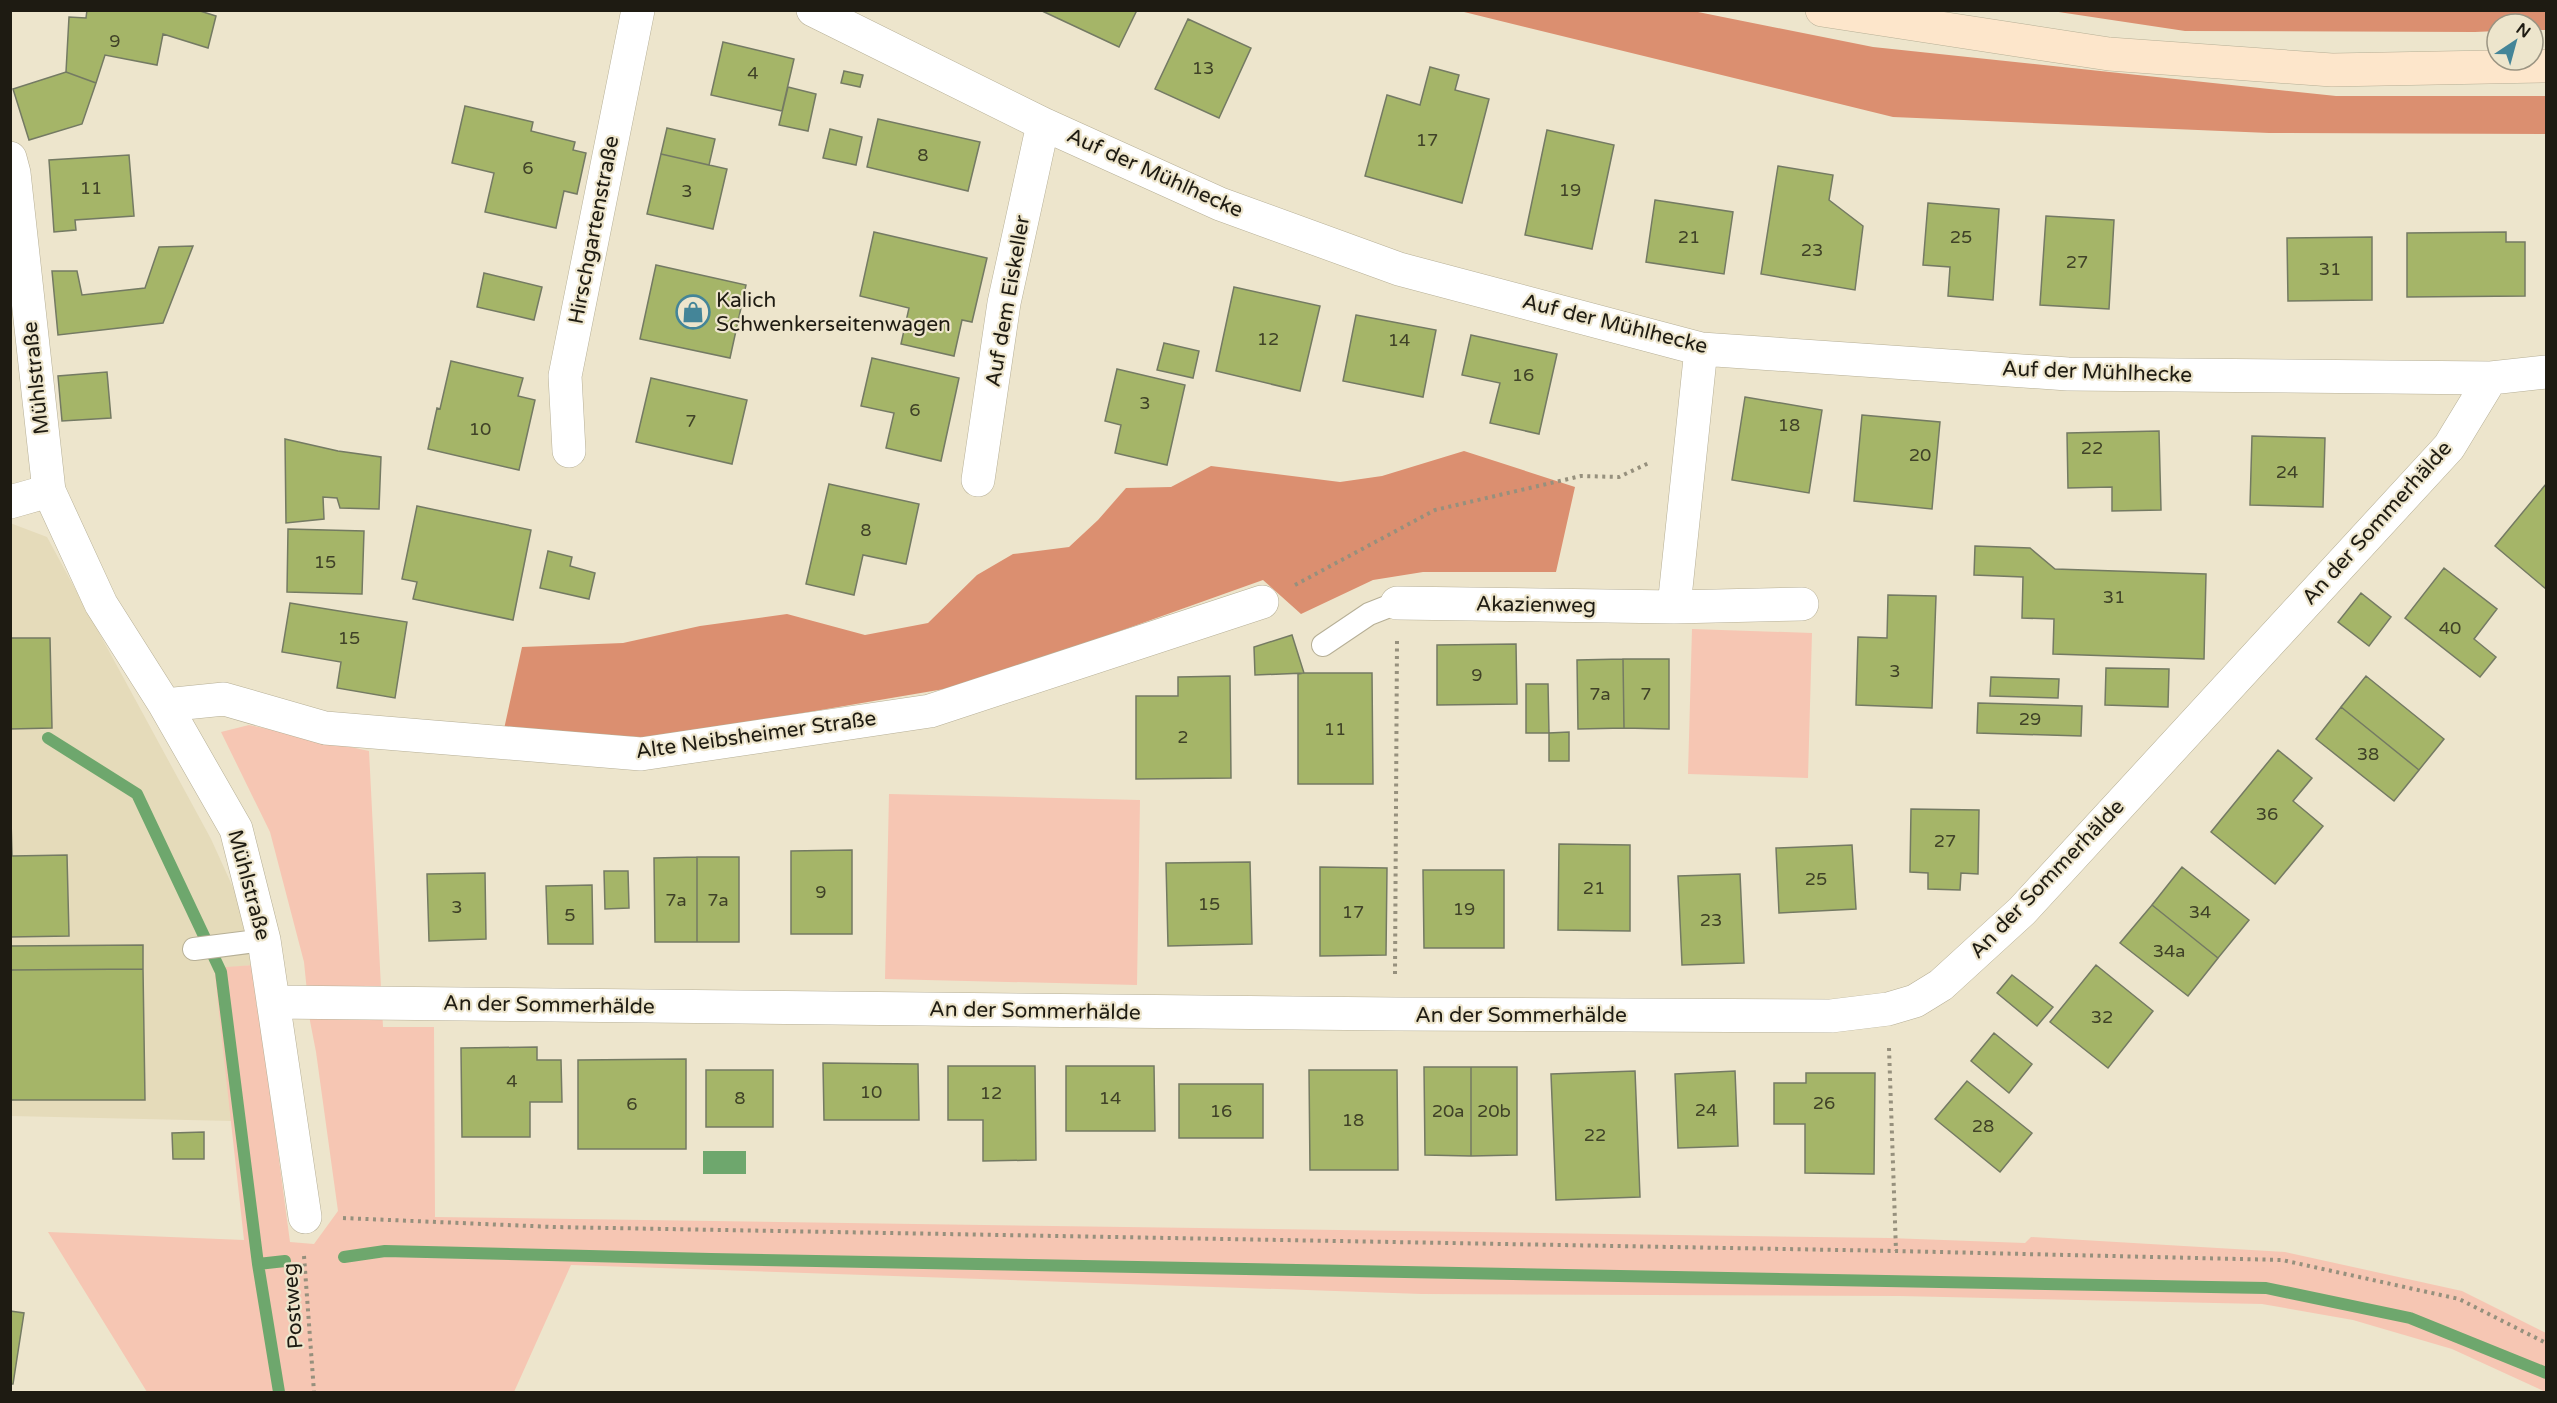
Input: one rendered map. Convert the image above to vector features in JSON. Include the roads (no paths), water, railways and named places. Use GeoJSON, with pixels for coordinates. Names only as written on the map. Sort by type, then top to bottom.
{"type":"FeatureCollection","features":[{"type":"Feature","properties":{"kind":"street","name":"Hirschgartenstraße"},"geometry":{"type":"LineString","coordinates":[[569,451],[565,376],[638,10]]}},
{"type":"Feature","properties":{"kind":"street","name":"Auf der Mühlhecke"},"geometry":{"type":"LineString","coordinates":[[813,10],[1043,123],[1220,204],[1399,269],[1701,348],[2068,374],[2491,378],[2547,372]]}},
{"type":"Feature","properties":{"kind":"street"},"geometry":{"type":"LineString","coordinates":[[1822,10],[2109,54],[2332,70],[2547,66]]}},
{"type":"Feature","properties":{"kind":"street","name":"Auf dem Eiskeller"},"geometry":{"type":"LineString","coordinates":[[978,480],[1004,303],[1043,123]]}},
{"type":"Feature","properties":{"kind":"street","name":"Mühlstraße"},"geometry":{"type":"LineString","coordinates":[[10,158],[16,185],[50,491],[101,604],[165,705],[236,829],[249,942],[273,1002],[306,1217]]}},
{"type":"Feature","properties":{"kind":"street"},"geometry":{"type":"LineString","coordinates":[[1674,607],[1701,348]]}},
{"type":"Feature","properties":{"kind":"street","name":"An der Sommerhälde"},"geometry":{"type":"LineString","coordinates":[[273,1002],[1396,1014],[1831,1016],[1888,1009],[1915,1001],[1941,984],[2022,911],[2449,447],[2491,378]]}},
{"type":"Feature","properties":{"kind":"street"},"geometry":{"type":"LineString","coordinates":[[10,502],[50,491]]}},
{"type":"Feature","properties":{"kind":"street","name":"Alte Neibsheimer Straße"},"geometry":{"type":"LineString","coordinates":[[165,705],[224,699],[325,728],[641,754],[930,711],[1262,602]]}},
{"type":"Feature","properties":{"kind":"street","name":"Akazienweg"},"geometry":{"type":"LineString","coordinates":[[1397,603],[1674,607],[1802,604]]}},
{"type":"Feature","properties":{"kind":"lane"},"geometry":{"type":"LineString","coordinates":[[1323,645],[1369,614],[1397,603]]}},
{"type":"Feature","properties":{"kind":"lane"},"geometry":{"type":"LineString","coordinates":[[194,949],[249,942]]}},
{"type":"Feature","properties":{"kind":"waterway"},"geometry":{"type":"LineString","coordinates":[[48,738],[137,794],[221,972],[258,1264],[279,1392]]}},
{"type":"Feature","properties":{"kind":"waterway"},"geometry":{"type":"LineString","coordinates":[[344,1257],[385,1251],[2266,1288],[2410,1318],[2546,1373]]}},
{"type":"Feature","properties":{"kind":"waterway"},"geometry":{"type":"LineString","coordinates":[[258,1264],[285,1261]]}},
{"type":"Feature","properties":{"kind":"place","name":"Kalich Schwenkerseitenwagen"},"geometry":{"type":"Point","coordinates":[693,312]}}]}
